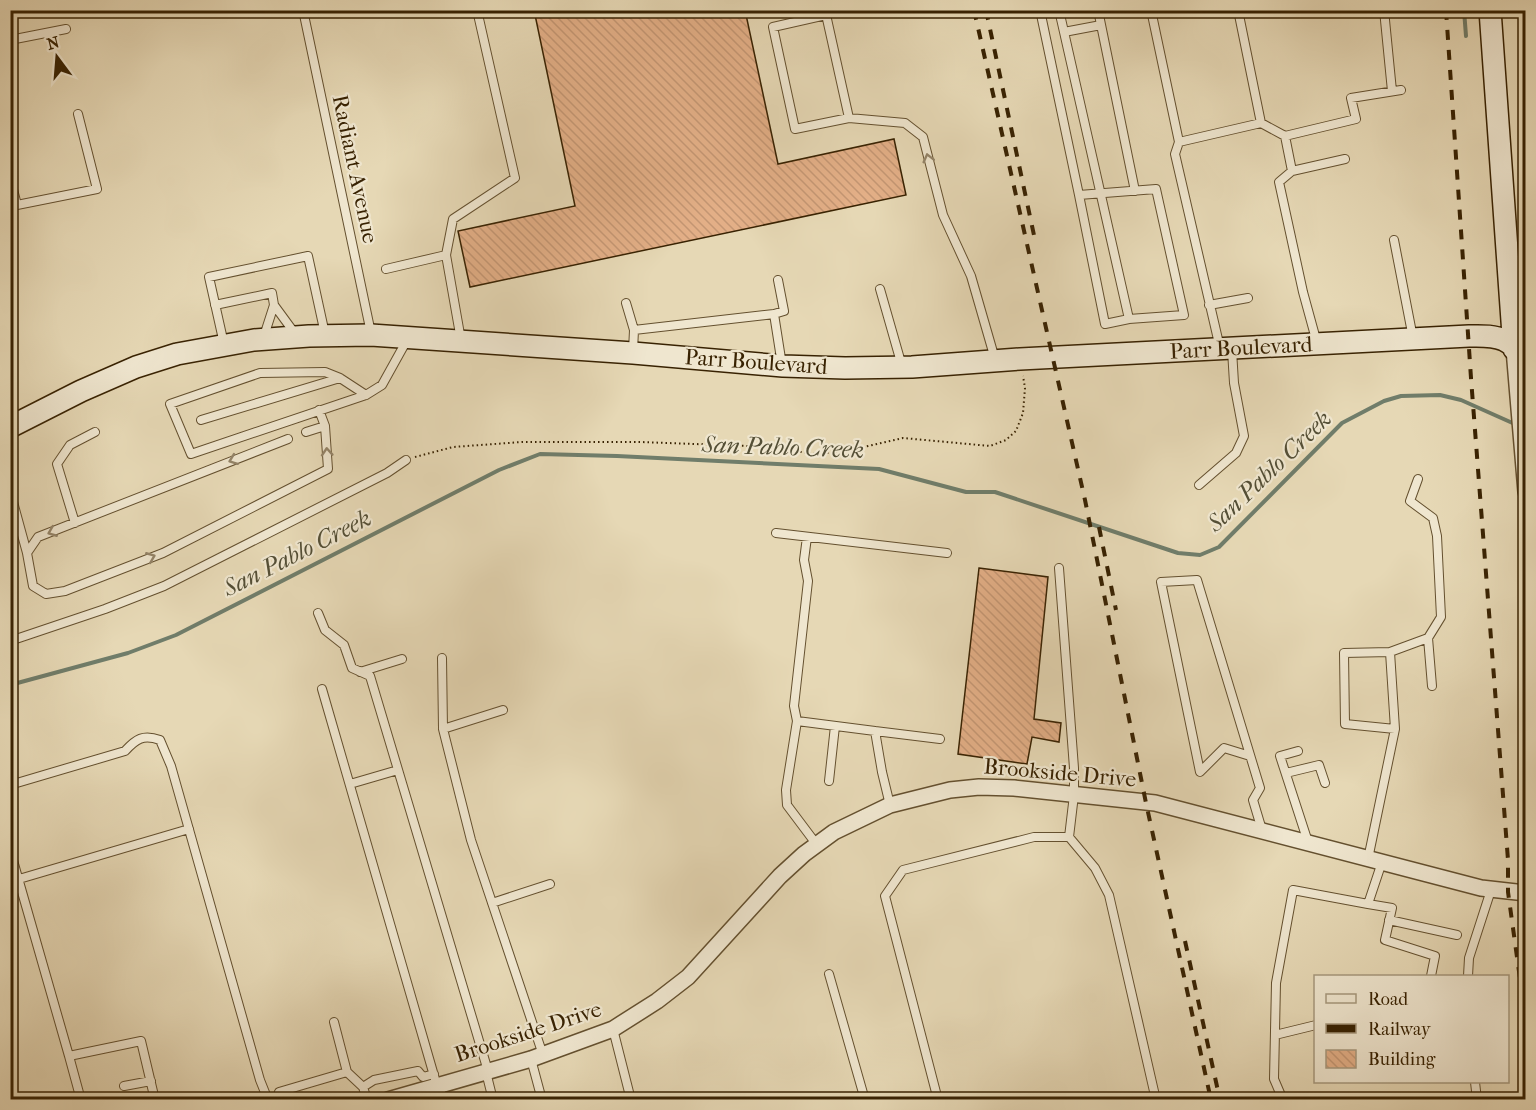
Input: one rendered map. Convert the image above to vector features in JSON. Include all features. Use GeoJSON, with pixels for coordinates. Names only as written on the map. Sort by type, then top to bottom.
{"type":"FeatureCollection","features":[{"type":"Feature","properties":{"kind":"street"},"geometry":{"type":"LineString","coordinates":[[1490,10],[1520,351],[1518,399],[1526,492]]}},
{"type":"Feature","properties":{"kind":"street","name":"Parr Boulevard"},"geometry":{"type":"LineString","coordinates":[[10,427],[81,391],[136,367],[177,354],[264,339],[297,337],[371,335],[408,337],[783,366],[902,367],[1020,359],[1493,336],[1505,340],[1520,351]]}},
{"type":"Feature","properties":{"kind":"street","name":"Brookside Drive"},"geometry":{"type":"LineString","coordinates":[[388,1100],[434,1089],[537,1057],[614,1029],[657,1001],[688,977],[780,876],[817,844],[834,832],[890,805],[950,790],[980,787],[1014,788],[1155,803],[1491,890],[1526,893]]}},
{"type":"Feature","properties":{"kind":"lane","name":"Radiant Avenue"},"geometry":{"type":"LineString","coordinates":[[303,10],[371,335]]}},
{"type":"Feature","properties":{"kind":"lane"},"geometry":{"type":"LineString","coordinates":[[462,341],[446,255],[453,219],[515,178],[477,10]]}},
{"type":"Feature","properties":{"kind":"lane"},"geometry":{"type":"LineString","coordinates":[[1040,10],[1105,324],[1129,319],[1184,315],[1156,189],[1080,195]]}},
{"type":"Feature","properties":{"kind":"lane"},"geometry":{"type":"LineString","coordinates":[[1059,10],[1129,319]]}},
{"type":"Feature","properties":{"kind":"lane"},"geometry":{"type":"LineString","coordinates":[[1098,10],[1135,191]]}},
{"type":"Feature","properties":{"kind":"lane"},"geometry":{"type":"LineString","coordinates":[[1150,10],[1179,142],[1175,154],[1209,306],[1226,349],[1244,436],[1236,453],[1199,485]]}},
{"type":"Feature","properties":{"kind":"lane"},"geometry":{"type":"LineString","coordinates":[[1238,10],[1261,123]]}},
{"type":"Feature","properties":{"kind":"lane"},"geometry":{"type":"LineString","coordinates":[[1384,10],[1392,92]]}},
{"type":"Feature","properties":{"kind":"lane"},"geometry":{"type":"LineString","coordinates":[[849,118],[825,13],[773,27],[795,129],[849,118],[904,123],[923,137],[943,215],[971,276],[996,361]]}},
{"type":"Feature","properties":{"kind":"lane"},"geometry":{"type":"LineString","coordinates":[[1064,32],[1101,25]]}},
{"type":"Feature","properties":{"kind":"lane"},"geometry":{"type":"LineString","coordinates":[[10,40],[66,29]]}},
{"type":"Feature","properties":{"kind":"lane"},"geometry":{"type":"LineString","coordinates":[[1179,142],[1261,123],[1285,136],[1356,119],[1352,98],[1401,90]]}},
{"type":"Feature","properties":{"kind":"lane"},"geometry":{"type":"LineString","coordinates":[[10,178],[14,206],[96,189],[78,114]]}},
{"type":"Feature","properties":{"kind":"lane"},"geometry":{"type":"LineString","coordinates":[[1285,136],[1292,171]]}},
{"type":"Feature","properties":{"kind":"lane"},"geometry":{"type":"LineString","coordinates":[[1317,344],[1279,182],[1292,171],[1345,159]]}},
{"type":"Feature","properties":{"kind":"lane"},"geometry":{"type":"LineString","coordinates":[[1394,240],[1413,339]]}},
{"type":"Feature","properties":{"kind":"lane"},"geometry":{"type":"LineString","coordinates":[[386,269],[446,255]]}},
{"type":"Feature","properties":{"kind":"lane"},"geometry":{"type":"LineString","coordinates":[[225,345],[209,277],[308,256],[325,336]]}},
{"type":"Feature","properties":{"kind":"lane"},"geometry":{"type":"LineString","coordinates":[[634,330],[784,311],[778,280]]}},
{"type":"Feature","properties":{"kind":"lane"},"geometry":{"type":"LineString","coordinates":[[880,289],[902,367]]}},
{"type":"Feature","properties":{"kind":"lane"},"geometry":{"type":"LineString","coordinates":[[215,305],[272,293],[274,305],[264,339]]}},
{"type":"Feature","properties":{"kind":"lane"},"geometry":{"type":"LineString","coordinates":[[1209,306],[1248,298]]}},
{"type":"Feature","properties":{"kind":"lane"},"geometry":{"type":"LineString","coordinates":[[626,303],[634,330],[633,353]]}},
{"type":"Feature","properties":{"kind":"lane"},"geometry":{"type":"LineString","coordinates":[[274,305],[297,337]]}},
{"type":"Feature","properties":{"kind":"lane"},"geometry":{"type":"LineString","coordinates":[[774,314],[783,366]]}},
{"type":"Feature","properties":{"kind":"lane"},"geometry":{"type":"LineString","coordinates":[[366,395],[340,378],[325,372],[260,373],[170,405],[191,454],[366,395],[382,385],[408,337]]}},
{"type":"Feature","properties":{"kind":"lane"},"geometry":{"type":"LineString","coordinates":[[201,420],[340,378]]}},
{"type":"Feature","properties":{"kind":"lane"},"geometry":{"type":"LineString","coordinates":[[10,491],[27,552],[33,586],[45,594],[65,591],[163,553],[328,469],[325,426],[318,410]]}},
{"type":"Feature","properties":{"kind":"lane"},"geometry":{"type":"LineString","coordinates":[[306,432],[325,426]]}},
{"type":"Feature","properties":{"kind":"lane"},"geometry":{"type":"LineString","coordinates":[[75,523],[57,464],[70,445],[95,432]]}},
{"type":"Feature","properties":{"kind":"lane"},"geometry":{"type":"LineString","coordinates":[[27,552],[38,537],[288,439]]}},
{"type":"Feature","properties":{"kind":"lane"},"geometry":{"type":"LineString","coordinates":[[10,641],[164,586],[387,473],[406,460]]}},
{"type":"Feature","properties":{"kind":"lane"},"geometry":{"type":"LineString","coordinates":[[1418,479],[1410,501],[1433,518],[1437,536],[1441,617],[1428,638],[1432,686]]}},
{"type":"Feature","properties":{"kind":"lane"},"geometry":{"type":"LineString","coordinates":[[776,533],[947,553]]}},
{"type":"Feature","properties":{"kind":"lane"},"geometry":{"type":"LineString","coordinates":[[807,537],[804,560],[808,581],[794,706],[797,721],[786,790],[787,805],[817,844]]}},
{"type":"Feature","properties":{"kind":"lane"},"geometry":{"type":"LineString","coordinates":[[1059,568],[1074,768],[1074,795],[1069,837],[1095,868],[1108,895],[1156,1100]]}},
{"type":"Feature","properties":{"kind":"lane"},"geometry":{"type":"LineString","coordinates":[[1250,756],[1224,748],[1200,772],[1161,582],[1197,580],[1260,788],[1253,800],[1262,831]]}},
{"type":"Feature","properties":{"kind":"lane"},"geometry":{"type":"LineString","coordinates":[[318,613],[325,630],[344,645],[352,668],[370,676],[487,1072],[493,1100]]}},
{"type":"Feature","properties":{"kind":"lane"},"geometry":{"type":"LineString","coordinates":[[1395,729],[1345,724],[1344,653],[1390,652],[1428,638]]}},
{"type":"Feature","properties":{"kind":"lane"},"geometry":{"type":"LineString","coordinates":[[1368,904],[1395,729],[1390,652]]}},
{"type":"Feature","properties":{"kind":"lane"},"geometry":{"type":"LineString","coordinates":[[442,658],[443,729],[471,840],[537,1057],[542,1100]]}},
{"type":"Feature","properties":{"kind":"lane"},"geometry":{"type":"LineString","coordinates":[[360,672],[402,660]]}},
{"type":"Feature","properties":{"kind":"lane"},"geometry":{"type":"LineString","coordinates":[[322,689],[434,1089]]}},
{"type":"Feature","properties":{"kind":"lane"},"geometry":{"type":"LineString","coordinates":[[443,729],[502,710]]}},
{"type":"Feature","properties":{"kind":"lane"},"geometry":{"type":"LineString","coordinates":[[797,721],[939,739]]}},
{"type":"Feature","properties":{"kind":"lane"},"geometry":{"type":"LineString","coordinates":[[829,781],[835,726]]}},
{"type":"Feature","properties":{"kind":"lane"},"geometry":{"type":"LineString","coordinates":[[875,731],[890,805]]}},
{"type":"Feature","properties":{"kind":"lane"},"geometry":{"type":"LineString","coordinates":[[10,785],[125,751],[136,739],[148,736],[160,740],[171,766],[260,1080],[268,1100]]}},
{"type":"Feature","properties":{"kind":"lane"},"geometry":{"type":"LineString","coordinates":[[1298,751],[1280,756],[1309,843]]}},
{"type":"Feature","properties":{"kind":"lane"},"geometry":{"type":"LineString","coordinates":[[1286,773],[1319,765],[1325,783]]}},
{"type":"Feature","properties":{"kind":"lane"},"geometry":{"type":"LineString","coordinates":[[350,784],[398,770]]}},
{"type":"Feature","properties":{"kind":"lane"},"geometry":{"type":"LineString","coordinates":[[19,879],[189,829]]}},
{"type":"Feature","properties":{"kind":"lane"},"geometry":{"type":"LineString","coordinates":[[938,1100],[885,896],[903,870],[1034,837],[1069,837]]}},
{"type":"Feature","properties":{"kind":"lane"},"geometry":{"type":"LineString","coordinates":[[10,850],[81,1100]]}},
{"type":"Feature","properties":{"kind":"lane"},"geometry":{"type":"LineString","coordinates":[[492,903],[550,884]]}},
{"type":"Feature","properties":{"kind":"lane"},"geometry":{"type":"LineString","coordinates":[[1283,1100],[1274,1080],[1276,983],[1293,890],[1392,908],[1384,940],[1435,956],[1431,975]]}},
{"type":"Feature","properties":{"kind":"lane"},"geometry":{"type":"LineString","coordinates":[[1468,975],[1469,958],[1491,890]]}},
{"type":"Feature","properties":{"kind":"lane"},"geometry":{"type":"LineString","coordinates":[[1389,920],[1456,935]]}},
{"type":"Feature","properties":{"kind":"lane"},"geometry":{"type":"LineString","coordinates":[[829,974],[865,1100]]}},
{"type":"Feature","properties":{"kind":"lane"},"geometry":{"type":"LineString","coordinates":[[334,1022],[347,1072],[363,1087],[367,1100]]}},
{"type":"Feature","properties":{"kind":"lane"},"geometry":{"type":"LineString","coordinates":[[1275,1035],[1314,1025]]}},
{"type":"Feature","properties":{"kind":"lane"},"geometry":{"type":"LineString","coordinates":[[614,1029],[631,1100]]}},
{"type":"Feature","properties":{"kind":"lane"},"geometry":{"type":"LineString","coordinates":[[69,1056],[141,1041],[155,1100]]}},
{"type":"Feature","properties":{"kind":"lane"},"geometry":{"type":"LineString","coordinates":[[363,1087],[374,1080],[418,1071],[434,1089]]}},
{"type":"Feature","properties":{"kind":"lane"},"geometry":{"type":"LineString","coordinates":[[276,1100],[279,1092],[347,1072]]}},
{"type":"Feature","properties":{"kind":"lane"},"geometry":{"type":"LineString","coordinates":[[124,1086],[151,1081]]}},
{"type":"Feature","properties":{"kind":"lane"},"geometry":{"type":"LineString","coordinates":[[1475,1083],[1478,1100]]}},
{"type":"Feature","properties":{"kind":"path"},"geometry":{"type":"LineString","coordinates":[[406,460],[453,447],[522,442],[641,442],[747,446],[819,454],[903,438],[990,446],[1006,440],[1016,431],[1023,413],[1025,388],[1020,359]]}},
{"type":"Feature","properties":{"kind":"building"},"geometry":{"type":"Polygon","coordinates":[[[534,10],[745,10],[778,164],[894,139],[906,195],[470,287],[458,231],[575,206],[534,10]]]}},
{"type":"Feature","properties":{"kind":"building"},"geometry":{"type":"Polygon","coordinates":[[[979,568],[1048,577],[1034,719],[1061,723],[1059,742],[1032,737],[1027,764],[958,754],[979,568]]]}},
{"type":"Feature","properties":{"kind":"waterway"},"geometry":{"type":"LineString","coordinates":[[1464,10],[1466,36]]}},
{"type":"Feature","properties":{"kind":"waterway","name":"San Pablo Creek"},"geometry":{"type":"LineString","coordinates":[[10,685],[128,653],[176,635],[499,470],[540,454],[879,469],[966,492],[995,492],[1178,553],[1200,555],[1219,547],[1342,423],[1384,401],[1401,396],[1440,395],[1461,400],[1517,425]]}},
{"type":"Feature","properties":{"kind":"railway"},"geometry":{"type":"LineString","coordinates":[[974,10],[1085,500],[1146,803],[1211,1100]]}},
{"type":"Feature","properties":{"kind":"railway"},"geometry":{"type":"LineString","coordinates":[[986,10],[1035,240]]}},
{"type":"Feature","properties":{"kind":"railway"},"geometry":{"type":"LineString","coordinates":[[1446,10],[1471,378],[1508,860],[1508,892],[1526,1022]]}},
{"type":"Feature","properties":{"kind":"railway"},"geometry":{"type":"LineString","coordinates":[[1099,527],[1116,610]]}},
{"type":"Feature","properties":{"kind":"railway"},"geometry":{"type":"LineString","coordinates":[[1185,941],[1220,1100]]}}]}
